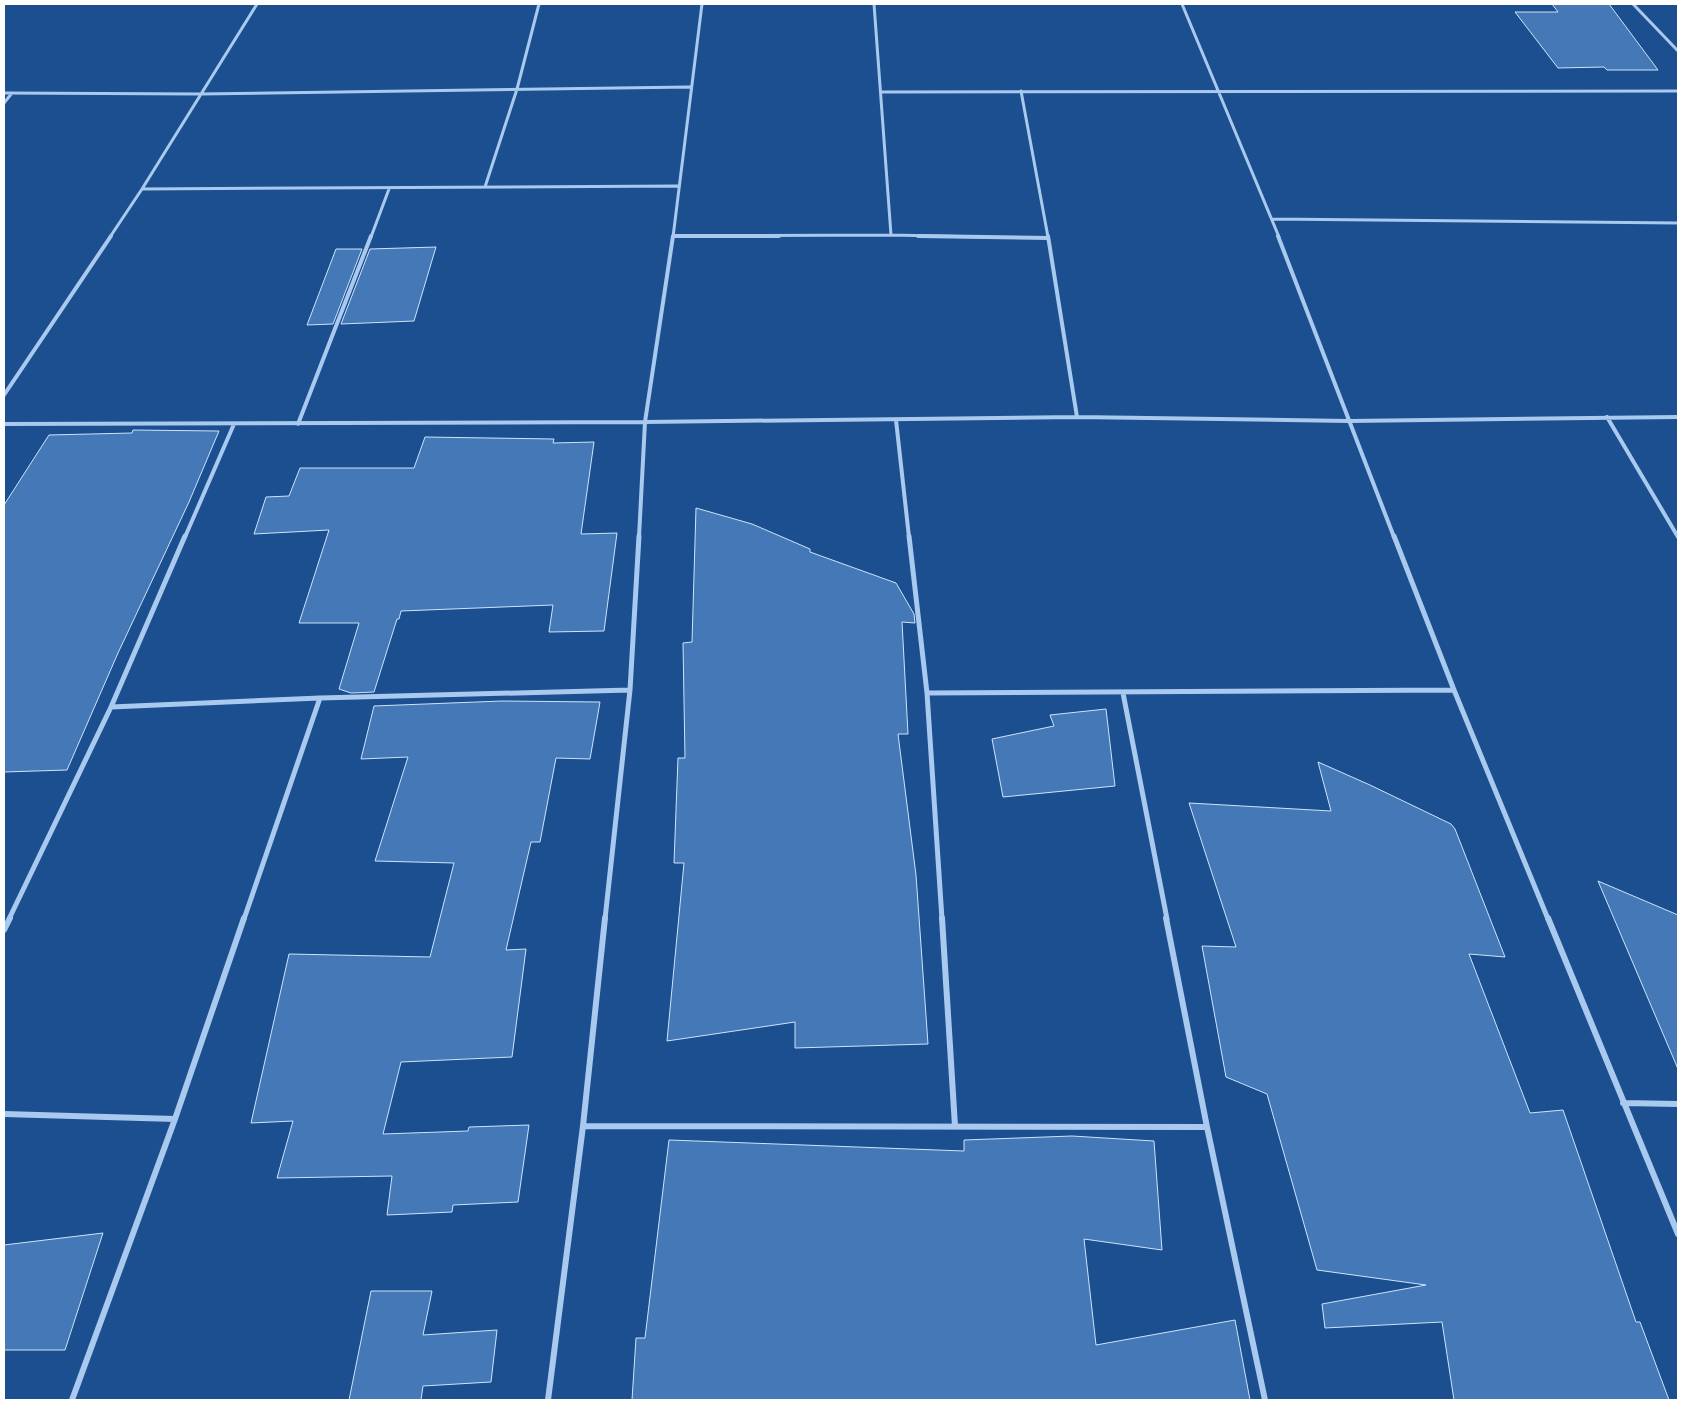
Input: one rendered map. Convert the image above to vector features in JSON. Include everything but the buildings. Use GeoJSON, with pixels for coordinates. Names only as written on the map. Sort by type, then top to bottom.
{"type":"FeatureCollection","features":[{"type":"Feature","properties":{"kind":"street"},"geometry":{"type":"LineString","coordinates":[[4,394],[142,189],[258,4]]}},
{"type":"Feature","properties":{"kind":"street"},"geometry":{"type":"LineString","coordinates":[[485,188],[517,88],[539,4]]}},
{"type":"Feature","properties":{"kind":"street"},"geometry":{"type":"LineString","coordinates":[[548,1400],[583,1126],[630,690],[645,422],[672,236],[702,4]]}},
{"type":"Feature","properties":{"kind":"street"},"geometry":{"type":"LineString","coordinates":[[874,4],[891,236]]}},
{"type":"Feature","properties":{"kind":"street"},"geometry":{"type":"LineString","coordinates":[[1182,4],[1272,219],[1454,690],[1678,1234]]}},
{"type":"Feature","properties":{"kind":"street"},"geometry":{"type":"LineString","coordinates":[[1633,4],[1678,51]]}},
{"type":"Feature","properties":{"kind":"street"},"geometry":{"type":"LineString","coordinates":[[4,93],[200,94],[690,87]]}},
{"type":"Feature","properties":{"kind":"street"},"geometry":{"type":"LineString","coordinates":[[881,92],[1678,91]]}},
{"type":"Feature","properties":{"kind":"street"},"geometry":{"type":"LineString","coordinates":[[1021,92],[1078,416]]}},
{"type":"Feature","properties":{"kind":"street"},"geometry":{"type":"LineString","coordinates":[[4,103],[12,93]]}},
{"type":"Feature","properties":{"kind":"street"},"geometry":{"type":"LineString","coordinates":[[142,189],[678,186]]}},
{"type":"Feature","properties":{"kind":"street"},"geometry":{"type":"LineString","coordinates":[[298,424],[390,188]]}},
{"type":"Feature","properties":{"kind":"street"},"geometry":{"type":"LineString","coordinates":[[1272,219],[1678,223]]}},
{"type":"Feature","properties":{"kind":"street"},"geometry":{"type":"LineString","coordinates":[[672,236],[1048,238]]}},
{"type":"Feature","properties":{"kind":"street"},"geometry":{"type":"LineString","coordinates":[[4,424],[645,422],[1078,416],[1349,422],[1678,417]]}},
{"type":"Feature","properties":{"kind":"street"},"geometry":{"type":"LineString","coordinates":[[1607,417],[1678,537]]}},
{"type":"Feature","properties":{"kind":"street"},"geometry":{"type":"LineString","coordinates":[[896,420],[927,693],[955,1126]]}},
{"type":"Feature","properties":{"kind":"street"},"geometry":{"type":"LineString","coordinates":[[4,930],[112,707],[234,424]]}},
{"type":"Feature","properties":{"kind":"street"},"geometry":{"type":"LineString","coordinates":[[112,707],[320,698],[630,690]]}},
{"type":"Feature","properties":{"kind":"street"},"geometry":{"type":"LineString","coordinates":[[927,693],[1454,690]]}},
{"type":"Feature","properties":{"kind":"street"},"geometry":{"type":"LineString","coordinates":[[1123,693],[1207,1127],[1265,1400]]}},
{"type":"Feature","properties":{"kind":"street"},"geometry":{"type":"LineString","coordinates":[[72,1400],[175,1119],[320,698]]}},
{"type":"Feature","properties":{"kind":"street"},"geometry":{"type":"LineString","coordinates":[[1623,1103],[1678,1104]]}},
{"type":"Feature","properties":{"kind":"street"},"geometry":{"type":"LineString","coordinates":[[4,1114],[175,1119]]}},
{"type":"Feature","properties":{"kind":"street"},"geometry":{"type":"LineString","coordinates":[[583,1126],[1207,1127]]}}]}
